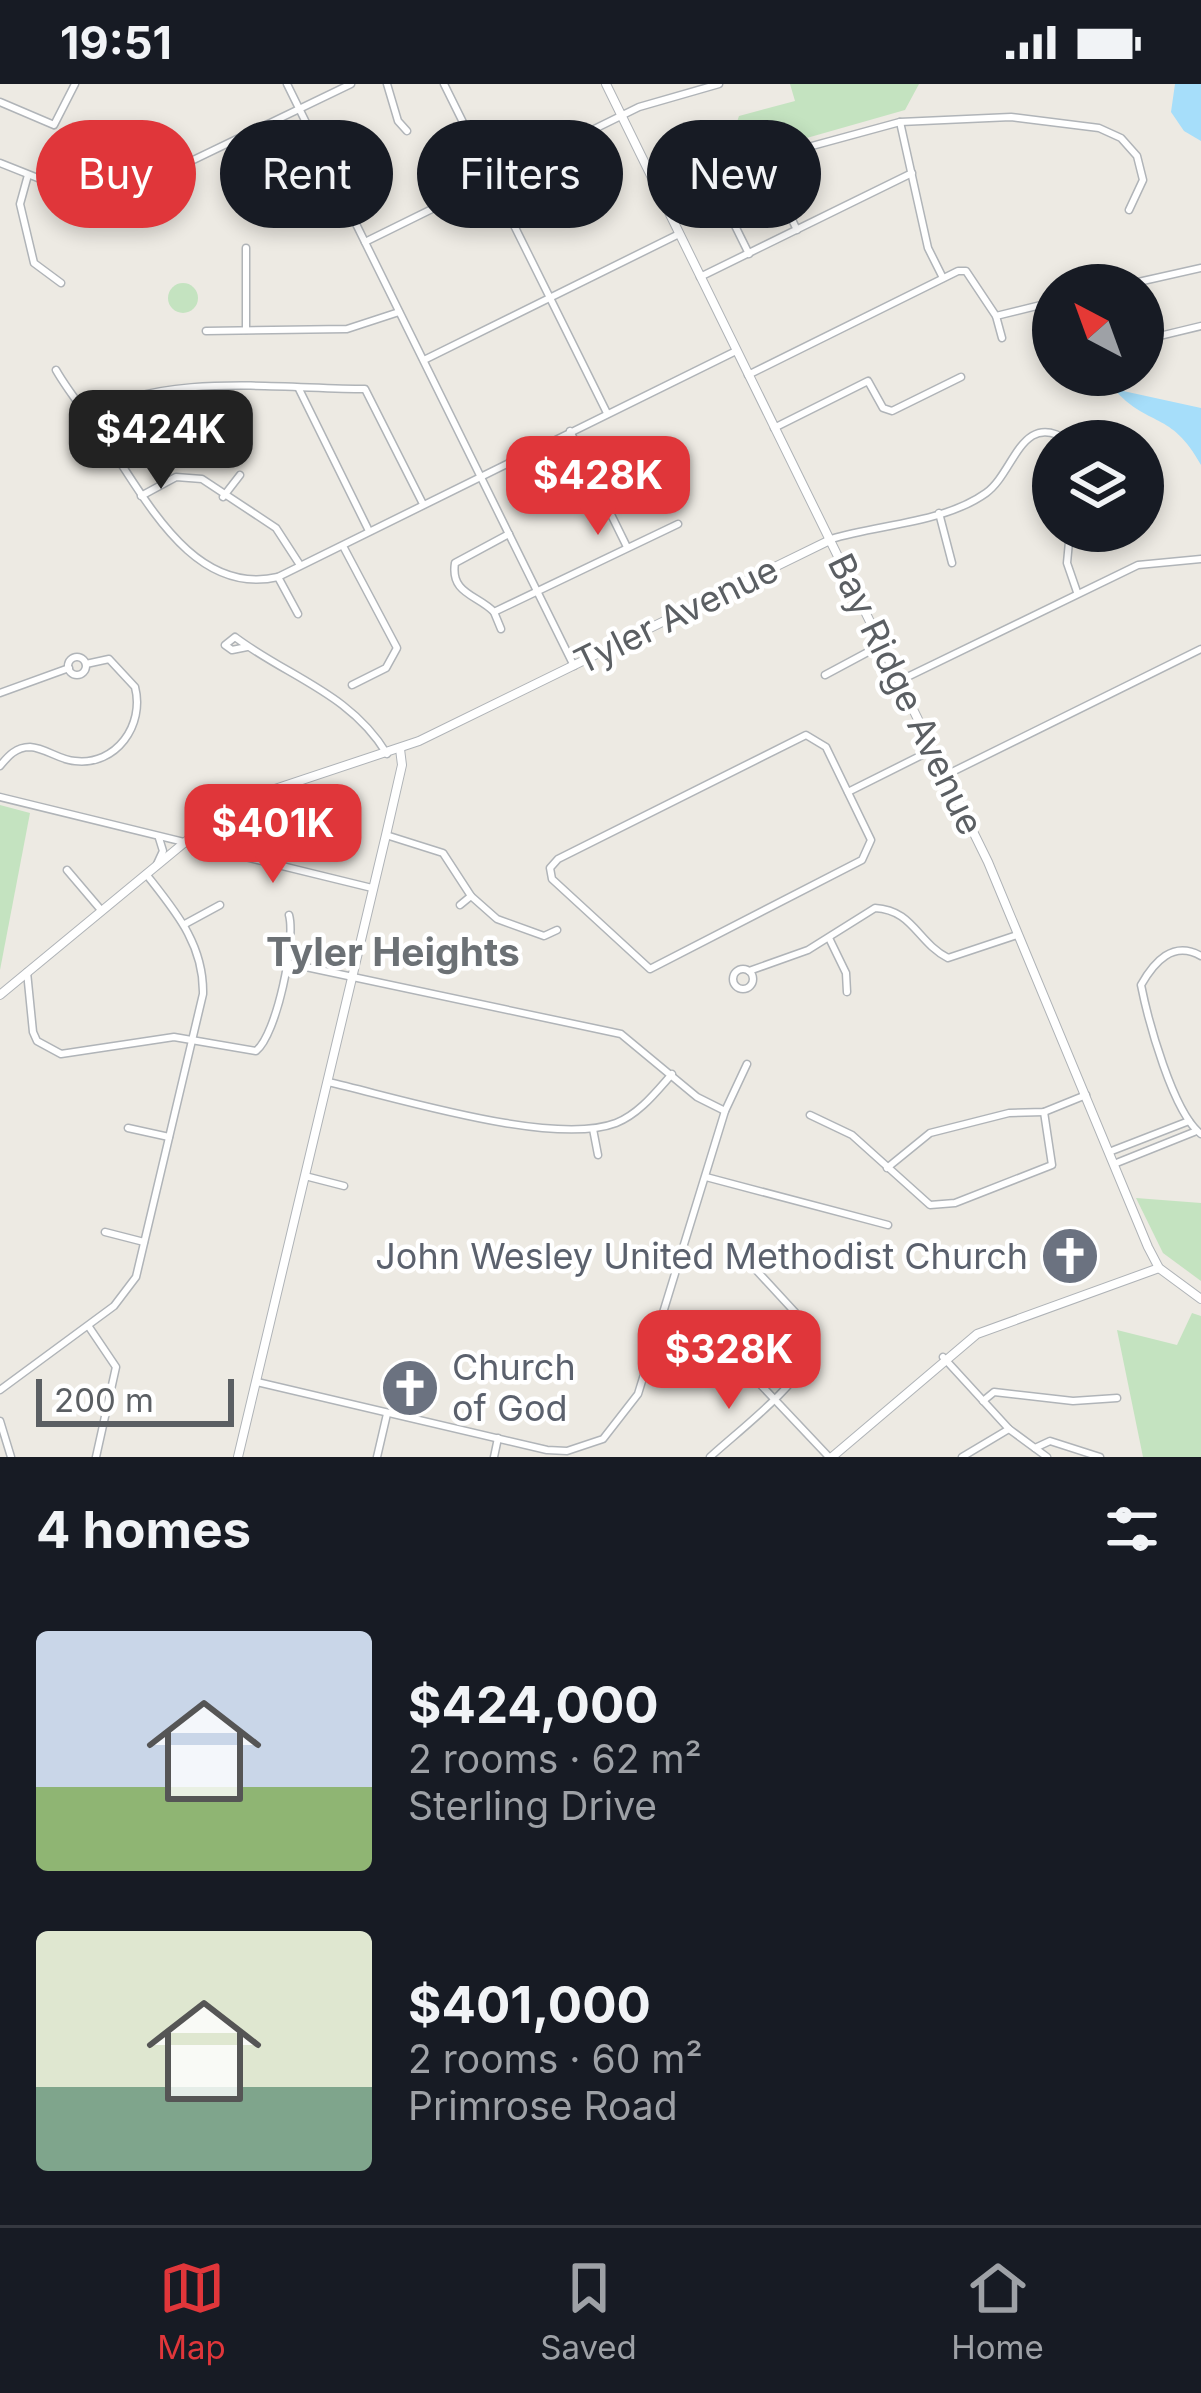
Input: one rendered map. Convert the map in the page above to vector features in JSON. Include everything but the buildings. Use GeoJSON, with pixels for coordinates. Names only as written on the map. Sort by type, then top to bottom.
{"type":"FeatureCollection","features":[{"type":"Feature","properties":{"kind":"street"},"geometry":{"type":"LineString","coordinates":[[0,102],[54,125],[75,84]]}},
{"type":"Feature","properties":{"kind":"street"},"geometry":{"type":"LineString","coordinates":[[287,84],[574,666]]}},
{"type":"Feature","properties":{"kind":"street"},"geometry":{"type":"LineString","coordinates":[[0,163],[73,192],[129,191],[352,84]]}},
{"type":"Feature","properties":{"kind":"street"},"geometry":{"type":"LineString","coordinates":[[387,84],[398,121],[407,131]]}},
{"type":"Feature","properties":{"kind":"street"},"geometry":{"type":"LineString","coordinates":[[444,84],[462,120]]}},
{"type":"Feature","properties":{"kind":"street","name":"Bay Ridge Avenue"},"geometry":{"type":"LineString","coordinates":[[606,84],[647,166]]}},
{"type":"Feature","properties":{"kind":"street"},"geometry":{"type":"LineString","coordinates":[[616,120],[651,102],[718,84]]}},
{"type":"Feature","properties":{"kind":"street"},"geometry":{"type":"LineString","coordinates":[[821,143],[900,122],[1011,117],[1099,128],[1121,138],[1137,156],[1143,180],[1130,210]]}},
{"type":"Feature","properties":{"kind":"street"},"geometry":{"type":"LineString","coordinates":[[900,122],[928,248],[943,278]]}},
{"type":"Feature","properties":{"kind":"street"},"geometry":{"type":"LineString","coordinates":[[700,277],[912,173]]}},
{"type":"Feature","properties":{"kind":"street"},"geometry":{"type":"LineString","coordinates":[[28,175],[20,204],[34,263],[61,283]]}},
{"type":"Feature","properties":{"kind":"street"},"geometry":{"type":"LineString","coordinates":[[365,242],[417,217]]}},
{"type":"Feature","properties":{"kind":"street"},"geometry":{"type":"LineString","coordinates":[[517,228],[608,413]]}},
{"type":"Feature","properties":{"kind":"street","name":"Bay Ridge Avenue"},"geometry":{"type":"LineString","coordinates":[[677,228],[1021,933],[1159,1268]]}},
{"type":"Feature","properties":{"kind":"street"},"geometry":{"type":"LineString","coordinates":[[736,228],[749,254]]}},
{"type":"Feature","properties":{"kind":"street"},"geometry":{"type":"LineString","coordinates":[[423,361],[680,235]]}},
{"type":"Feature","properties":{"kind":"street"},"geometry":{"type":"LineString","coordinates":[[245,248],[246,330]]}},
{"type":"Feature","properties":{"kind":"street"},"geometry":{"type":"LineString","coordinates":[[1164,276],[1201,268]]}},
{"type":"Feature","properties":{"kind":"street"},"geometry":{"type":"LineString","coordinates":[[748,374],[966,271],[995,316],[1002,338]]}},
{"type":"Feature","properties":{"kind":"street"},"geometry":{"type":"LineString","coordinates":[[995,316],[1032,307]]}},
{"type":"Feature","properties":{"kind":"street"},"geometry":{"type":"LineString","coordinates":[[206,331],[347,329],[399,312]]}},
{"type":"Feature","properties":{"kind":"street"},"geometry":{"type":"LineString","coordinates":[[1164,335],[1201,326]]}},
{"type":"Feature","properties":{"kind":"street"},"geometry":{"type":"LineString","coordinates":[[56,370],[157,522],[220,571],[256,582],[278,577],[343,546],[736,351]]}},
{"type":"Feature","properties":{"kind":"street"},"geometry":{"type":"LineString","coordinates":[[774,428],[868,381],[883,408],[892,411],[961,377]]}},
{"type":"Feature","properties":{"kind":"street"},"geometry":{"type":"LineString","coordinates":[[299,389],[369,532]]}},
{"type":"Feature","properties":{"kind":"street"},"geometry":{"type":"LineString","coordinates":[[90,418],[139,393],[365,389],[423,504]]}},
{"type":"Feature","properties":{"kind":"street"},"geometry":{"type":"LineString","coordinates":[[570,431],[627,548]]}},
{"type":"Feature","properties":{"kind":"street","name":"Tyler Avenue"},"geometry":{"type":"LineString","coordinates":[[0,994],[185,842],[248,798],[400,749],[830,540],[940,513],[988,492],[1003,477],[1019,442],[1032,435]]}},
{"type":"Feature","properties":{"kind":"street"},"geometry":{"type":"LineString","coordinates":[[140,496],[189,475],[276,528],[300,565]]}},
{"type":"Feature","properties":{"kind":"street"},"geometry":{"type":"LineString","coordinates":[[223,497],[240,475]]}},
{"type":"Feature","properties":{"kind":"street"},"geometry":{"type":"LineString","coordinates":[[940,513],[952,563]]}},
{"type":"Feature","properties":{"kind":"street"},"geometry":{"type":"LineString","coordinates":[[494,612],[678,524]]}},
{"type":"Feature","properties":{"kind":"street"},"geometry":{"type":"LineString","coordinates":[[501,629],[494,612],[466,597],[454,575],[455,563],[509,534]]}},
{"type":"Feature","properties":{"kind":"street"},"geometry":{"type":"LineString","coordinates":[[343,546],[397,648],[386,668],[352,685]]}},
{"type":"Feature","properties":{"kind":"street"},"geometry":{"type":"LineString","coordinates":[[1068,552],[1077,592]]}},
{"type":"Feature","properties":{"kind":"street"},"geometry":{"type":"LineString","coordinates":[[899,681],[1138,565],[1201,559]]}},
{"type":"Feature","properties":{"kind":"street"},"geometry":{"type":"LineString","coordinates":[[278,577],[298,614]]}},
{"type":"Feature","properties":{"kind":"street"},"geometry":{"type":"LineString","coordinates":[[825,675],[881,645]]}},
{"type":"Feature","properties":{"kind":"street"},"geometry":{"type":"LineString","coordinates":[[247,647],[323,687],[370,729],[387,754]]}},
{"type":"Feature","properties":{"kind":"street"},"geometry":{"type":"LineString","coordinates":[[946,776],[1201,649]]}},
{"type":"Feature","properties":{"kind":"street"},"geometry":{"type":"LineString","coordinates":[[0,693],[69,668],[74,658],[86,664],[110,659],[134,687],[136,718],[119,746],[98,760],[82,762],[28,747],[16,749],[0,766]]}},
{"type":"Feature","properties":{"kind":"street"},"geometry":{"type":"LineString","coordinates":[[806,735],[815,735],[826,747],[848,792],[871,840],[869,854],[650,969],[552,879],[550,868],[558,859],[806,735]]}},
{"type":"Feature","properties":{"kind":"street"},"geometry":{"type":"LineString","coordinates":[[238,1457],[386,835],[402,764],[400,749]]}},
{"type":"Feature","properties":{"kind":"street"},"geometry":{"type":"LineString","coordinates":[[848,792],[932,750]]}},
{"type":"Feature","properties":{"kind":"street"},"geometry":{"type":"LineString","coordinates":[[0,797],[372,888]]}},
{"type":"Feature","properties":{"kind":"street"},"geometry":{"type":"LineString","coordinates":[[386,835],[443,853],[471,896],[513,928],[544,936],[557,930]]}},
{"type":"Feature","properties":{"kind":"street"},"geometry":{"type":"LineString","coordinates":[[157,836],[163,851],[157,865]]}},
{"type":"Feature","properties":{"kind":"street"},"geometry":{"type":"LineString","coordinates":[[67,870],[101,910]]}},
{"type":"Feature","properties":{"kind":"street"},"geometry":{"type":"LineString","coordinates":[[0,1390],[89,1327],[131,1288],[192,1040],[203,970],[185,924],[146,874]]}},
{"type":"Feature","properties":{"kind":"street"},"geometry":{"type":"LineString","coordinates":[[460,904],[471,896]]}},
{"type":"Feature","properties":{"kind":"street"},"geometry":{"type":"LineString","coordinates":[[185,924],[220,905]]}},
{"type":"Feature","properties":{"kind":"street"},"geometry":{"type":"LineString","coordinates":[[749,971],[830,938],[875,908],[905,916],[924,941],[948,958],[1021,933]]}},
{"type":"Feature","properties":{"kind":"street"},"geometry":{"type":"LineString","coordinates":[[27,972],[33,1032],[50,1049],[76,1054],[157,1038],[249,1052],[264,1045],[287,963],[293,930],[290,914]]}},
{"type":"Feature","properties":{"kind":"street"},"geometry":{"type":"LineString","coordinates":[[830,938],[846,973],[848,992]]}},
{"type":"Feature","properties":{"kind":"street"},"geometry":{"type":"LineString","coordinates":[[1114,1164],[1198,1132],[1149,1024],[1141,985],[1154,962],[1173,951],[1201,956]]}},
{"type":"Feature","properties":{"kind":"street"},"geometry":{"type":"LineString","coordinates":[[287,963],[621,1034],[697,1097],[725,1111]]}},
{"type":"Feature","properties":{"kind":"street"},"geometry":{"type":"LineString","coordinates":[[257,1382],[546,1453],[586,1447],[618,1425],[638,1394],[725,1111],[748,1064]]}},
{"type":"Feature","properties":{"kind":"street"},"geometry":{"type":"LineString","coordinates":[[328,1082],[494,1120],[593,1129],[633,1113],[672,1074]]}},
{"type":"Feature","properties":{"kind":"street"},"geometry":{"type":"LineString","coordinates":[[887,1168],[929,1133],[1009,1113],[1044,1112],[1086,1095]]}},
{"type":"Feature","properties":{"kind":"street"},"geometry":{"type":"LineString","coordinates":[[810,1115],[852,1135],[930,1205],[1008,1184],[1052,1166],[1044,1112]]}},
{"type":"Feature","properties":{"kind":"street"},"geometry":{"type":"LineString","coordinates":[[1109,1152],[1190,1120]]}},
{"type":"Feature","properties":{"kind":"street"},"geometry":{"type":"LineString","coordinates":[[128,1128],[169,1137]]}},
{"type":"Feature","properties":{"kind":"street"},"geometry":{"type":"LineString","coordinates":[[593,1129],[598,1155]]}},
{"type":"Feature","properties":{"kind":"street"},"geometry":{"type":"LineString","coordinates":[[304,1176],[344,1186]]}},
{"type":"Feature","properties":{"kind":"street"},"geometry":{"type":"LineString","coordinates":[[706,1177],[888,1225]]}},
{"type":"Feature","properties":{"kind":"street"},"geometry":{"type":"LineString","coordinates":[[105,1232],[144,1242]]}},
{"type":"Feature","properties":{"kind":"street"},"geometry":{"type":"LineString","coordinates":[[710,1457],[807,1364],[815,1341],[746,1259]]}},
{"type":"Feature","properties":{"kind":"street"},"geometry":{"type":"LineString","coordinates":[[658,1329],[723,1353],[776,1397],[831,1457],[943,1357],[997,1325],[1159,1268],[1201,1299]]}},
{"type":"Feature","properties":{"kind":"street"},"geometry":{"type":"LineString","coordinates":[[89,1327],[116,1367],[96,1457]]}},
{"type":"Feature","properties":{"kind":"street"},"geometry":{"type":"LineString","coordinates":[[943,1357],[1009,1429],[1048,1457]]}},
{"type":"Feature","properties":{"kind":"street"},"geometry":{"type":"LineString","coordinates":[[983,1401],[994,1392],[1073,1401],[1117,1398]]}},
{"type":"Feature","properties":{"kind":"street"},"geometry":{"type":"LineString","coordinates":[[376,1457],[387,1414]]}},
{"type":"Feature","properties":{"kind":"street"},"geometry":{"type":"LineString","coordinates":[[0,1420],[11,1457]]}},
{"type":"Feature","properties":{"kind":"street"},"geometry":{"type":"LineString","coordinates":[[962,1457],[1009,1429]]}},
{"type":"Feature","properties":{"kind":"street"},"geometry":{"type":"LineString","coordinates":[[89,1431],[102,1434]]}},
{"type":"Feature","properties":{"kind":"street"},"geometry":{"type":"LineString","coordinates":[[494,1457],[499,1438]]}},
{"type":"Feature","properties":{"kind":"street"},"geometry":{"type":"LineString","coordinates":[[1035,1448],[1050,1441],[1100,1457]]}},
{"type":"Feature","properties":{"kind":"green space"},"geometry":{"type":"Polygon","coordinates":[[[790,84],[919,84],[905,110],[821,134],[821,120],[737,120],[795,101],[790,84]]]}},
{"type":"Feature","properties":{"kind":"green space"},"geometry":{"type":"Polygon","coordinates":[[[183,283],[194,287],[198,298],[194,309],[183,313],[172,309],[168,298],[172,287],[183,283]]]}},
{"type":"Feature","properties":{"kind":"green space"},"geometry":{"type":"Polygon","coordinates":[[[0,805],[30,813],[0,970],[0,805]]]}},
{"type":"Feature","properties":{"kind":"green space"},"geometry":{"type":"Polygon","coordinates":[[[1136,1198],[1201,1203],[1201,1281],[1163,1253],[1136,1198]]]}},
{"type":"Feature","properties":{"kind":"green space"},"geometry":{"type":"Polygon","coordinates":[[[1192,1313],[1201,1316],[1201,1457],[1143,1457],[1117,1330],[1177,1345],[1192,1313]]]}},
{"type":"Feature","properties":{"kind":"water"},"geometry":{"type":"Polygon","coordinates":[[[1175,84],[1201,84],[1201,141],[1184,131],[1171,112],[1175,84]]]}},
{"type":"Feature","properties":{"kind":"water"},"geometry":{"type":"Polygon","coordinates":[[[1121,396],[1146,396],[1201,408],[1201,465],[1164,420],[1121,396]]]}},
{"type":"Feature","properties":{"kind":"place","name":"John Wesley United Methodist Church"},"geometry":{"type":"Point","coordinates":[1070,1256]}},
{"type":"Feature","properties":{"kind":"place","name":"Church of God"},"geometry":{"type":"Point","coordinates":[410,1388]}},
{"type":"Feature","properties":{"kind":"district","name":"Tyler Heights"},"geometry":{"type":"Point","coordinates":[393,951]}}]}
